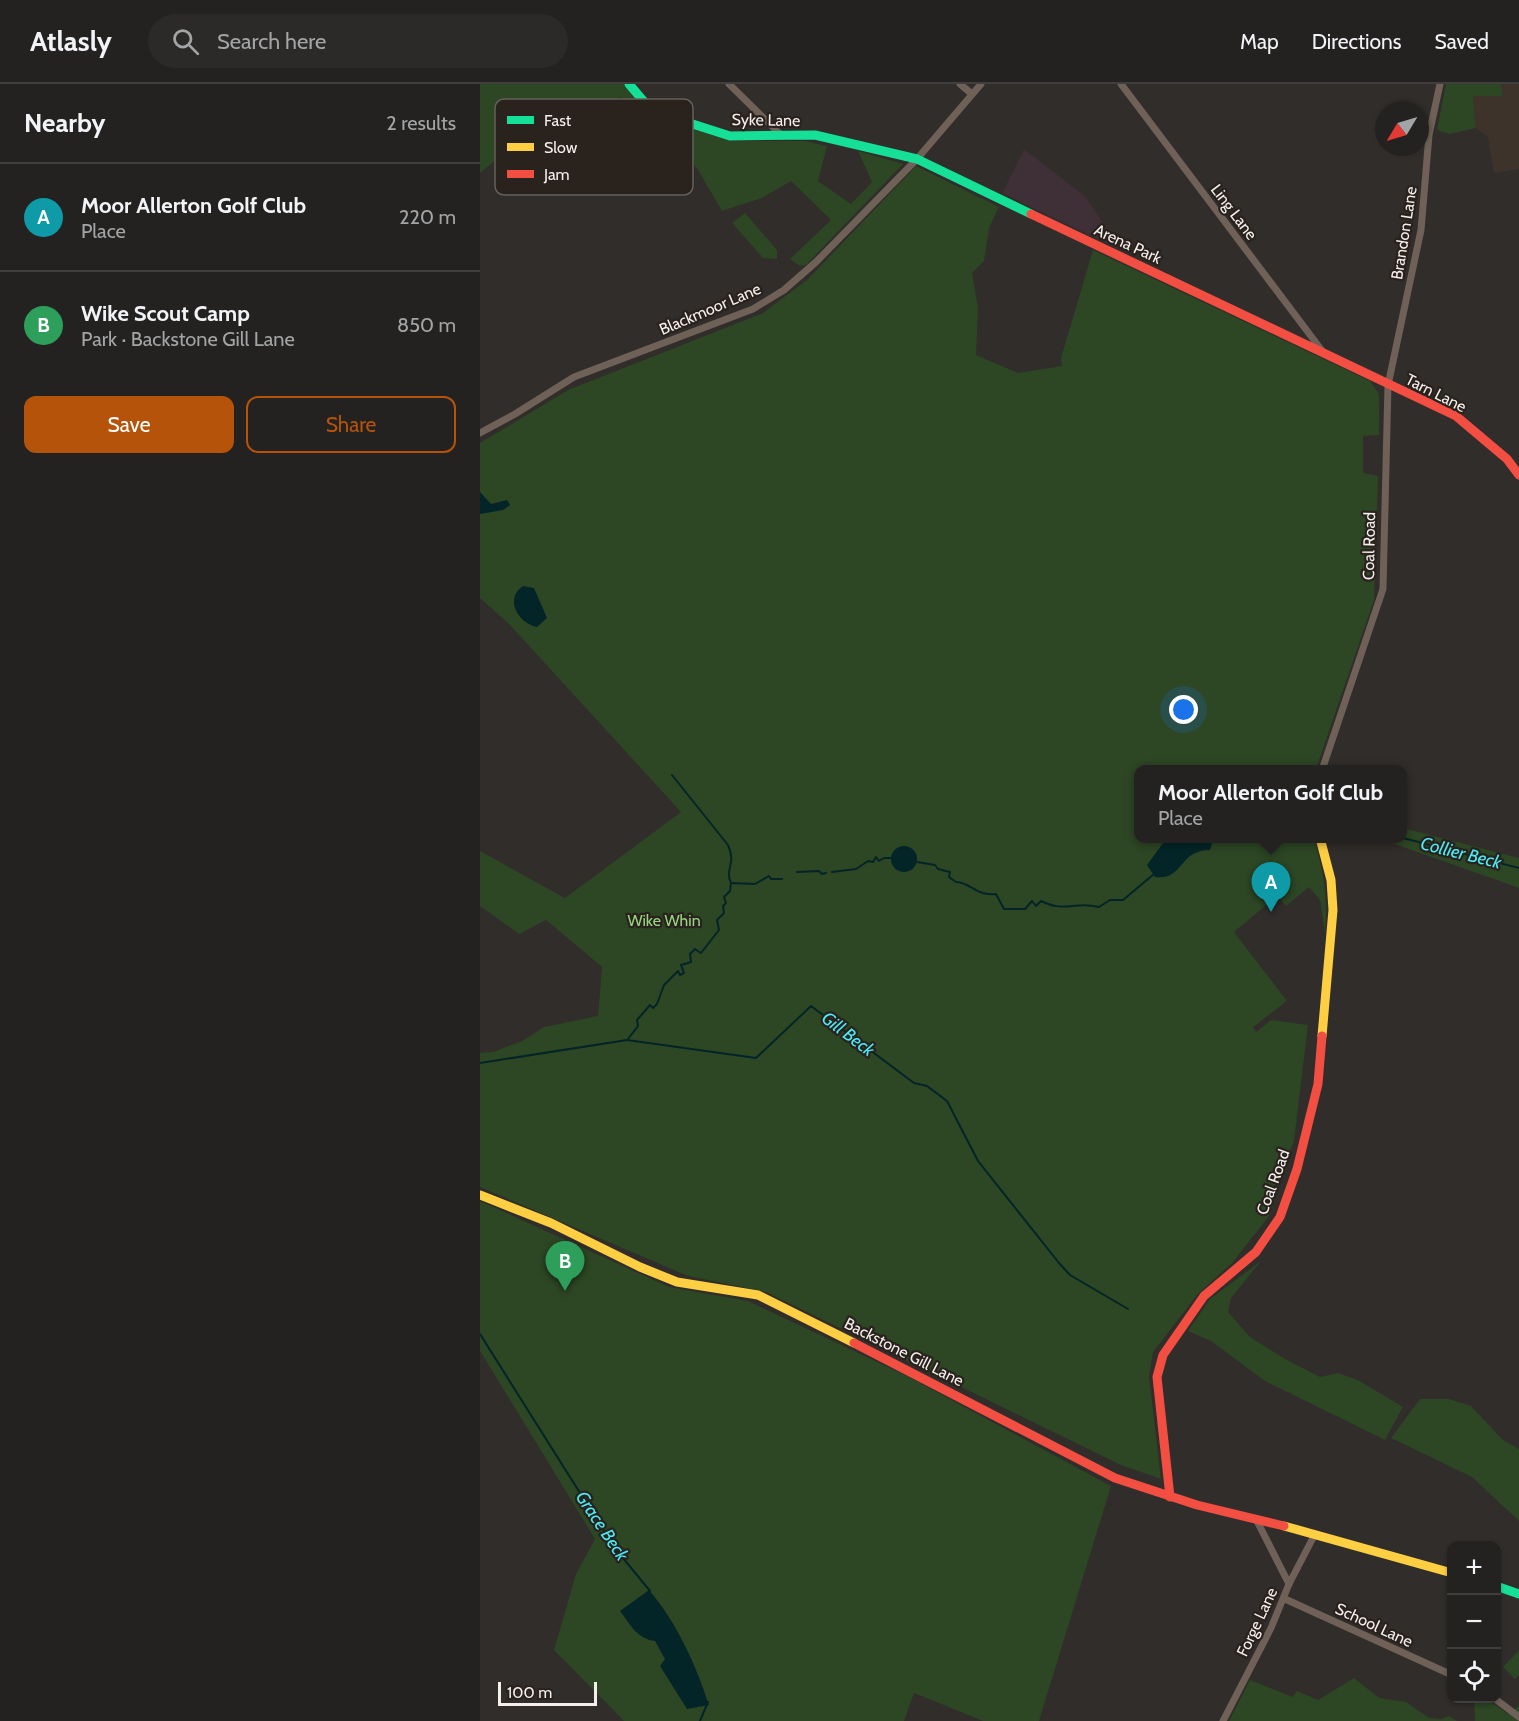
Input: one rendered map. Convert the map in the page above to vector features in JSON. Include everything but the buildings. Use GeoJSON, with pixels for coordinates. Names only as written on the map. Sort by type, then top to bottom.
{"type":"FeatureCollection","features":[{"type":"Feature","properties":{"kind":"street","name":"Syke Lane"},"geometry":{"type":"LineString","coordinates":[[629,84],[642,99]]}},
{"type":"Feature","properties":{"kind":"street"},"geometry":{"type":"LineString","coordinates":[[729,84],[782,136]]}},
{"type":"Feature","properties":{"kind":"street"},"geometry":{"type":"LineString","coordinates":[[960,84],[972,94]]}},
{"type":"Feature","properties":{"kind":"street","name":"Blackmoor Lane"},"geometry":{"type":"LineString","coordinates":[[480,433],[574,377],[719,322],[769,300],[810,268],[917,159],[981,84]]}},
{"type":"Feature","properties":{"kind":"street","name":"Ling Lane"},"geometry":{"type":"LineString","coordinates":[[1121,84],[1326,356]]}},
{"type":"Feature","properties":{"kind":"street","name":"Brandon Lane"},"geometry":{"type":"LineString","coordinates":[[1388,385],[1421,230],[1430,135],[1440,84]]}},
{"type":"Feature","properties":{"kind":"street","name":"Syke Lane"},"geometry":{"type":"LineString","coordinates":[[693,124],[730,136],[815,135],[917,159]]}},
{"type":"Feature","properties":{"kind":"street","name":"Arena Park"},"geometry":{"type":"LineString","coordinates":[[917,159],[1326,356]]}},
{"type":"Feature","properties":{"kind":"street","name":"Tarn Lane"},"geometry":{"type":"LineString","coordinates":[[1326,356],[1456,416],[1507,459],[1519,475]]}},
{"type":"Feature","properties":{"kind":"street","name":"Coal Road"},"geometry":{"type":"LineString","coordinates":[[1324,765],[1383,588],[1388,385]]}},
{"type":"Feature","properties":{"kind":"street","name":"Coal Road"},"geometry":{"type":"LineString","coordinates":[[1170,1497],[1157,1377],[1163,1355],[1204,1296],[1256,1252],[1280,1217],[1297,1169],[1317,1084],[1333,910],[1331,880],[1321,843]]}},
{"type":"Feature","properties":{"kind":"street","name":"Backstone Gill Lane"},"geometry":{"type":"LineString","coordinates":[[480,1195],[541,1219],[640,1267],[677,1282],[758,1295],[1107,1474],[1170,1497],[1315,1534],[1447,1572]]}},
{"type":"Feature","properties":{"kind":"street"},"geometry":{"type":"LineString","coordinates":[[1256,1519],[1289,1584]]}},
{"type":"Feature","properties":{"kind":"street","name":"Forge Lane"},"geometry":{"type":"LineString","coordinates":[[1223,1721],[1315,1534]]}},
{"type":"Feature","properties":{"kind":"street"},"geometry":{"type":"LineString","coordinates":[[1501,1587],[1519,1594]]}},
{"type":"Feature","properties":{"kind":"street","name":"School Lane"},"geometry":{"type":"LineString","coordinates":[[1285,1599],[1447,1673]]}},
{"type":"Feature","properties":{"kind":"street"},"geometry":{"type":"LineString","coordinates":[[1501,1703],[1519,1717]]}},
{"type":"Feature","properties":{"kind":"shaded area"},"geometry":{"type":"Polygon","coordinates":[[[1501,84],[1519,84],[1519,169],[1494,173],[1488,137],[1476,128],[1473,96],[1503,96],[1501,84]]]}},
{"type":"Feature","properties":{"kind":"shaded area"},"geometry":{"type":"Polygon","coordinates":[[[1024,149],[1085,196],[1121,250],[1002,193],[1024,149]]]}},
{"type":"Feature","properties":{"kind":"green space"},"geometry":{"type":"Polygon","coordinates":[[[480,84],[624,84],[636,99],[620,97],[616,99],[495,99],[495,161],[480,173],[480,84]]]}},
{"type":"Feature","properties":{"kind":"green space"},"geometry":{"type":"Polygon","coordinates":[[[1446,84],[1501,84],[1503,96],[1473,96],[1476,128],[1449,134],[1437,130],[1446,84]]]}},
{"type":"Feature","properties":{"kind":"green space"},"geometry":{"type":"Polygon","coordinates":[[[693,128],[731,141],[805,141],[827,146],[818,181],[851,204],[872,182],[858,151],[903,164],[806,265],[800,266],[790,259],[831,220],[791,181],[762,198],[722,211],[693,164],[693,128]]]}},
{"type":"Feature","properties":{"kind":"green space","name":"Wike Whin"},"geometry":{"type":"Polygon","coordinates":[[[916,166],[999,207],[989,228],[984,261],[972,273],[978,308],[976,355],[1018,373],[1062,366],[1061,358],[1093,250],[1370,381],[1379,394],[1379,435],[1363,436],[1363,473],[1378,476],[1374,600],[1317,765],[1134,765],[1134,843],[1315,843],[1323,874],[1326,908],[1325,933],[1320,900],[1309,887],[1286,906],[1277,896],[1234,932],[1287,1001],[1253,1027],[1256,1032],[1271,1020],[1308,1025],[1294,1140],[1269,1216],[1233,1262],[1198,1294],[1153,1352],[1149,1376],[1161,1479],[1121,1465],[766,1292],[688,1276],[480,1187],[480,1053],[493,1052],[522,1041],[544,1027],[598,1016],[602,967],[546,920],[519,934],[480,906],[480,851],[565,898],[681,812],[509,624],[480,598],[480,443],[568,390],[763,313],[808,279],[916,166]]]}},
{"type":"Feature","properties":{"kind":"green space"},"geometry":{"type":"Polygon","coordinates":[[[745,213],[777,250],[777,259],[763,258],[732,223],[745,213]]]}},
{"type":"Feature","properties":{"kind":"green space"},"geometry":{"type":"Polygon","coordinates":[[[1407,829],[1519,858],[1519,888],[1392,843],[1407,843],[1407,829]]]}},
{"type":"Feature","properties":{"kind":"green space"},"geometry":{"type":"Polygon","coordinates":[[[480,1201],[669,1287],[748,1301],[907,1376],[1111,1486],[1039,1721],[983,1721],[914,1693],[904,1721],[624,1721],[554,1650],[576,1574],[595,1539],[480,1351],[480,1201]]]}},
{"type":"Feature","properties":{"kind":"green space"},"geometry":{"type":"Polygon","coordinates":[[[1261,1261],[1231,1298],[1228,1312],[1250,1337],[1285,1359],[1320,1377],[1338,1373],[1358,1380],[1403,1407],[1385,1440],[1265,1381],[1211,1341],[1188,1331],[1210,1299],[1261,1261]]]}},
{"type":"Feature","properties":{"kind":"green space"},"geometry":{"type":"Polygon","coordinates":[[[1420,1399],[1449,1399],[1471,1406],[1502,1439],[1519,1449],[1519,1521],[1472,1477],[1391,1438],[1420,1399]]]}},
{"type":"Feature","properties":{"kind":"green space"},"geometry":{"type":"Polygon","coordinates":[[[1519,1650],[1519,1675],[1515,1679],[1503,1667],[1519,1650]]]}},
{"type":"Feature","properties":{"kind":"green space"},"geometry":{"type":"Polygon","coordinates":[[[1354,1678],[1379,1698],[1406,1702],[1429,1718],[1441,1719],[1449,1716],[1457,1721],[1229,1721],[1250,1680],[1293,1697],[1297,1691],[1318,1700],[1354,1678]]]}},
{"type":"Feature","properties":{"kind":"green space"},"geometry":{"type":"Polygon","coordinates":[[[1474,1703],[1493,1703],[1508,1714],[1519,1706],[1519,1721],[1475,1721],[1474,1703]]]}},
{"type":"Feature","properties":{"kind":"water"},"geometry":{"type":"Polygon","coordinates":[[[480,492],[491,504],[507,500],[510,505],[503,510],[480,514],[480,492]]]}},
{"type":"Feature","properties":{"kind":"water"},"geometry":{"type":"Polygon","coordinates":[[[523,586],[534,588],[547,618],[537,627],[524,621],[516,610],[514,597],[523,586]]]}},
{"type":"Feature","properties":{"kind":"water"},"geometry":{"type":"Polygon","coordinates":[[[1163,843],[1212,843],[1210,850],[1192,855],[1177,870],[1164,877],[1155,877],[1147,865],[1163,843]]]}},
{"type":"Feature","properties":{"kind":"water"},"geometry":{"type":"Polygon","coordinates":[[[904,846],[914,849],[917,859],[914,869],[904,872],[894,869],[891,859],[894,849],[904,846]]]}},
{"type":"Feature","properties":{"kind":"water"},"geometry":{"type":"Polygon","coordinates":[[[649,1590],[668,1616],[684,1644],[709,1705],[687,1709],[660,1666],[665,1659],[655,1641],[639,1634],[620,1611],[649,1590]]]}},
{"type":"Feature","properties":{"kind":"waterway"},"geometry":{"type":"LineString","coordinates":[[672,775],[728,845],[731,857],[729,874],[731,883]]}},
{"type":"Feature","properties":{"kind":"waterway","name":"Collier Beck"},"geometry":{"type":"LineString","coordinates":[[1407,839],[1519,868]]}},
{"type":"Feature","properties":{"kind":"waterway","name":"Collier Beck"},"geometry":{"type":"LineString","coordinates":[[832,872],[856,869],[868,861],[873,862],[876,857],[879,861],[891,858]]}},
{"type":"Feature","properties":{"kind":"waterway","name":"Collier Beck"},"geometry":{"type":"LineString","coordinates":[[917,862],[935,865],[938,869],[950,872],[949,877],[956,882],[983,893],[996,894],[1004,909],[1025,909],[1032,901],[1036,906],[1041,901],[1063,907],[1083,905],[1099,907],[1110,900],[1123,900],[1154,874]]}},
{"type":"Feature","properties":{"kind":"waterway","name":"Collier Beck"},"geometry":{"type":"LineString","coordinates":[[797,872],[826,873]]}},
{"type":"Feature","properties":{"kind":"waterway","name":"Collier Beck"},"geometry":{"type":"LineString","coordinates":[[628,1039],[638,1026],[637,1020],[650,1005],[653,1008],[657,1004],[664,985],[678,971],[680,975],[684,973],[681,965],[691,962],[690,954],[695,949],[701,953],[719,930],[717,920],[724,913],[723,906],[726,903],[724,897],[730,891],[731,883],[755,884],[769,876],[771,879],[782,879]]}},
{"type":"Feature","properties":{"kind":"waterway","name":"Gill Beck"},"geometry":{"type":"LineString","coordinates":[[480,1063],[627,1040],[756,1058],[811,1006],[914,1083],[927,1086],[947,1101],[978,1161],[1059,1263],[1070,1275],[1128,1309]]}},
{"type":"Feature","properties":{"kind":"waterway","name":"Grace Beck"},"geometry":{"type":"LineString","coordinates":[[480,1334],[614,1547],[650,1591]]}},
{"type":"Feature","properties":{"kind":"waterway","name":"Grace Beck"},"geometry":{"type":"LineString","coordinates":[[700,1721],[708,1702]]}},
{"type":"Feature","properties":{"kind":"traffic: fast"},"geometry":{"type":"LineString","coordinates":[[629,84],[642,99]]}},
{"type":"Feature","properties":{"kind":"traffic: fast"},"geometry":{"type":"LineString","coordinates":[[693,124],[730,136],[815,135],[917,159],[1031,214]]}},
{"type":"Feature","properties":{"kind":"traffic: fast"},"geometry":{"type":"LineString","coordinates":[[1501,1588],[1519,1594]]}},
{"type":"Feature","properties":{"kind":"traffic: slow"},"geometry":{"type":"LineString","coordinates":[[1321,843],[1331,880],[1333,910],[1322,1036]]}},
{"type":"Feature","properties":{"kind":"traffic: slow"},"geometry":{"type":"LineString","coordinates":[[480,1195],[551,1223],[640,1267],[677,1282],[758,1295],[854,1343]]}},
{"type":"Feature","properties":{"kind":"traffic: slow"},"geometry":{"type":"LineString","coordinates":[[1284,1526],[1447,1572]]}},
{"type":"Feature","properties":{"kind":"traffic: jam"},"geometry":{"type":"LineString","coordinates":[[1031,214],[1456,416],[1507,459],[1519,475]]}},
{"type":"Feature","properties":{"kind":"traffic: jam"},"geometry":{"type":"LineString","coordinates":[[1170,1497],[1157,1377],[1163,1355],[1204,1296],[1256,1252],[1280,1217],[1297,1169],[1318,1084],[1322,1036]]}},
{"type":"Feature","properties":{"kind":"traffic: jam"},"geometry":{"type":"LineString","coordinates":[[854,1343],[1115,1478],[1197,1505],[1284,1526]]}},
{"type":"Feature","properties":{"kind":"place","name":"Moor Allerton Golf Club"},"geometry":{"type":"Point","coordinates":[1271,912]}},
{"type":"Feature","properties":{"kind":"place","name":"Wike Scout Camp"},"geometry":{"type":"Point","coordinates":[565,1291]}}]}
